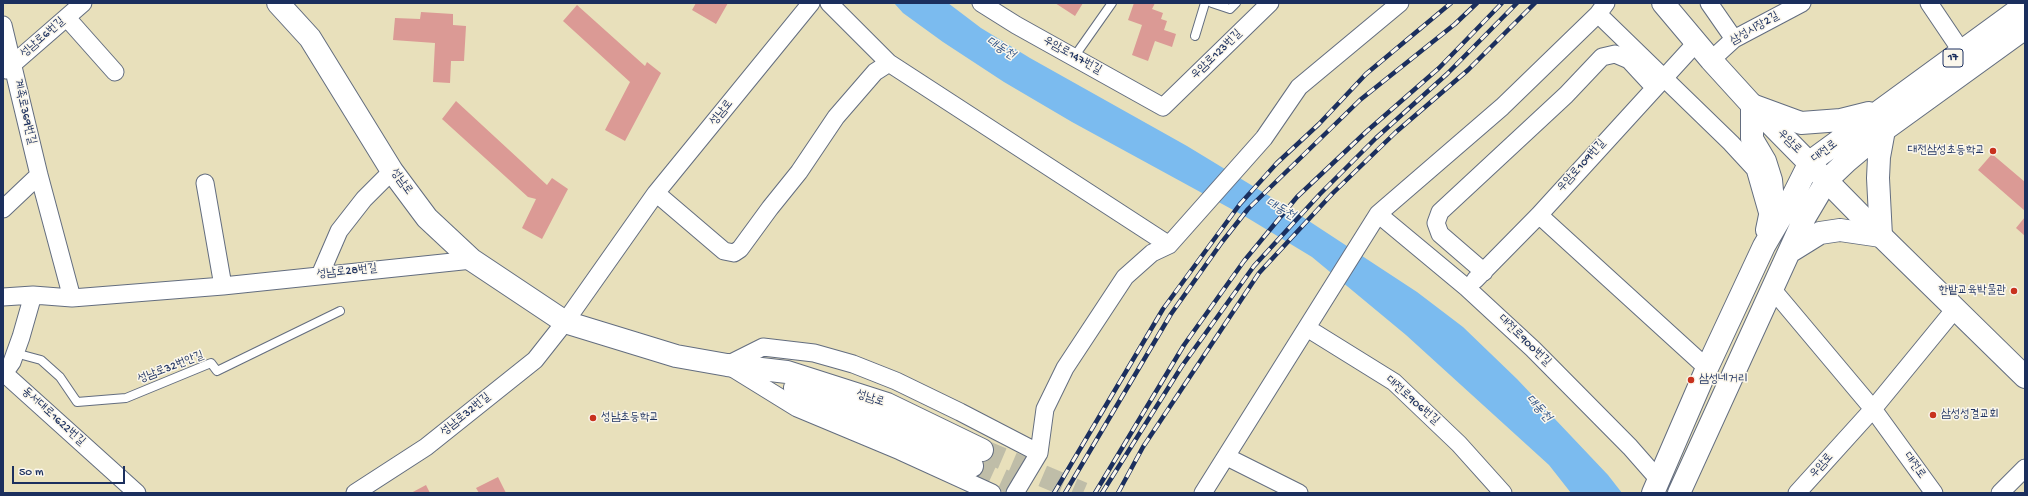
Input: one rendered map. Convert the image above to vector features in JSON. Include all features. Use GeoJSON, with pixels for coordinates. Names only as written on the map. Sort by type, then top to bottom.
{"type":"FeatureCollection","features":[{"type":"Feature","properties":{"kind":"main road","name":"성남로"},"geometry":{"type":"LineString","coordinates":[[278,3],[310,38],[392,171],[427,218],[472,260],[565,322],[676,356],[727,365],[781,383],[879,422],[977,458]]}},
{"type":"Feature","properties":{"kind":"main road","name":"우암로"},"geometry":{"type":"LineString","coordinates":[[1663,3],[1710,60],[1752,105],[1810,162],[1881,236],[2025,377]]}},
{"type":"Feature","properties":{"kind":"main road","name":"대전로"},"geometry":{"type":"LineString","coordinates":[[1679,493],[1806,217],[1827,180],[1847,161],[1882,120],[1962,52],[2025,6]]}},
{"type":"Feature","properties":{"kind":"main road","name":"대전로"},"geometry":{"type":"LineString","coordinates":[[1656,486],[1707,368],[1764,246],[1791,200],[1810,162],[1882,120],[2025,28]]}},
{"type":"Feature","properties":{"kind":"main road"},"geometry":{"type":"LineString","coordinates":[[1764,246],[1773,201],[1771,180],[1765,161],[1752,139],[1752,105],[1801,123],[1841,120],[1882,120],[1878,178],[1881,236],[1840,230],[1820,233],[1791,251]]}},
{"type":"Feature","properties":{"kind":"street","name":"성남로6번길"},"geometry":{"type":"LineString","coordinates":[[8,69],[83,3]]}},
{"type":"Feature","properties":{"kind":"street","name":"성남로"},"geometry":{"type":"LineString","coordinates":[[565,322],[656,193],[811,3]]}},
{"type":"Feature","properties":{"kind":"street"},"geometry":{"type":"LineString","coordinates":[[829,3],[889,63],[1173,240]]}},
{"type":"Feature","properties":{"kind":"street","name":"우암로147번길"},"geometry":{"type":"LineString","coordinates":[[981,3],[1164,107]]}},
{"type":"Feature","properties":{"kind":"street","name":"우암로123번길"},"geometry":{"type":"LineString","coordinates":[[1164,107],[1270,3]]}},
{"type":"Feature","properties":{"kind":"street"},"geometry":{"type":"LineString","coordinates":[[1015,493],[1039,453],[1045,409],[1065,368],[1126,277],[1152,253],[1173,240],[1264,138],[1299,87],[1400,3]]}},
{"type":"Feature","properties":{"kind":"street"},"geometry":{"type":"LineString","coordinates":[[1709,3],[1734,39]]}},
{"type":"Feature","properties":{"kind":"street","name":"삼성시장2길"},"geometry":{"type":"LineString","coordinates":[[1710,60],[1734,39],[1802,3]]}},
{"type":"Feature","properties":{"kind":"street"},"geometry":{"type":"LineString","coordinates":[[1929,3],[1962,52]]}},
{"type":"Feature","properties":{"kind":"street"},"geometry":{"type":"LineString","coordinates":[[1203,493],[1227,457],[1378,214],[1502,107],[1602,8],[1659,82]]}},
{"type":"Feature","properties":{"kind":"street"},"geometry":{"type":"LineString","coordinates":[[67,18],[115,72]]}},
{"type":"Feature","properties":{"kind":"street","name":"계족로369번길"},"geometry":{"type":"LineString","coordinates":[[3,25],[8,69],[39,175],[72,298]]}},
{"type":"Feature","properties":{"kind":"street","name":"우암로109번길"},"geometry":{"type":"LineString","coordinates":[[1467,288],[1539,215],[1696,43]]}},
{"type":"Feature","properties":{"kind":"street"},"geometry":{"type":"LineString","coordinates":[[1484,272],[1440,234],[1436,223],[1440,212],[1566,95],[1602,57],[1615,54],[1629,60],[1659,82],[1731,143],[1755,169],[1769,221]]}},
{"type":"Feature","properties":{"kind":"street"},"geometry":{"type":"LineString","coordinates":[[656,193],[724,251],[734,253],[740,249],[799,172],[836,117],[875,72],[889,63]]}},
{"type":"Feature","properties":{"kind":"street"},"geometry":{"type":"LineString","coordinates":[[320,275],[339,231],[364,199],[392,171]]}},
{"type":"Feature","properties":{"kind":"street"},"geometry":{"type":"LineString","coordinates":[[3,209],[39,175]]}},
{"type":"Feature","properties":{"kind":"street"},"geometry":{"type":"LineString","coordinates":[[206,183],[223,286]]}},
{"type":"Feature","properties":{"kind":"street","name":"대전로900번길"},"geometry":{"type":"LineString","coordinates":[[1378,214],[1467,288],[1555,371],[1630,446],[1656,486]]}},
{"type":"Feature","properties":{"kind":"street"},"geometry":{"type":"LineString","coordinates":[[1539,215],[1707,368]]}},
{"type":"Feature","properties":{"kind":"street","name":"성남로28번길"},"geometry":{"type":"LineString","coordinates":[[3,297],[33,295],[72,298],[223,286],[472,260]]}},
{"type":"Feature","properties":{"kind":"street","name":"대전로"},"geometry":{"type":"LineString","coordinates":[[1772,290],[1873,409],[1934,493]]}},
{"type":"Feature","properties":{"kind":"street","name":"동서대로1622번길"},"geometry":{"type":"LineString","coordinates":[[33,295],[15,353],[4,374],[127,490]]}},
{"type":"Feature","properties":{"kind":"street","name":"우암로"},"geometry":{"type":"LineString","coordinates":[[1798,493],[1873,409],[1955,309]]}},
{"type":"Feature","properties":{"kind":"street","name":"성남로32번길"},"geometry":{"type":"LineString","coordinates":[[355,493],[426,447],[535,360],[565,322]]}},
{"type":"Feature","properties":{"kind":"street","name":"대전로906번길"},"geometry":{"type":"LineString","coordinates":[[1306,328],[1394,382],[1459,444],[1503,493]]}},
{"type":"Feature","properties":{"kind":"street"},"geometry":{"type":"LineString","coordinates":[[727,365],[763,347],[814,353],[847,362],[910,388],[1039,453]]}},
{"type":"Feature","properties":{"kind":"street"},"geometry":{"type":"LineString","coordinates":[[727,365],[797,408],[900,451],[992,493]]}},
{"type":"Feature","properties":{"kind":"street"},"geometry":{"type":"LineString","coordinates":[[1227,457],[1299,493]]}},
{"type":"Feature","properties":{"kind":"street"},"geometry":{"type":"LineString","coordinates":[[2000,493],[2025,468]]}},
{"type":"Feature","properties":{"kind":"lane"},"geometry":{"type":"LineString","coordinates":[[1074,57],[1112,3]]}},
{"type":"Feature","properties":{"kind":"lane"},"geometry":{"type":"LineString","coordinates":[[1195,36],[1205,3]]}},
{"type":"Feature","properties":{"kind":"lane"},"geometry":{"type":"LineString","coordinates":[[1212,3],[1230,9],[1236,3]]}},
{"type":"Feature","properties":{"kind":"lane","name":"성남로32번안길"},"geometry":{"type":"LineString","coordinates":[[15,353],[41,360],[60,377],[76,402],[126,398],[211,363],[217,371],[340,310]]}},
{"type":"Feature","properties":{"kind":"water","name":"대동천"},"geometry":{"type":"Polygon","coordinates":[[[894,3],[948,3],[981,28],[1030,58],[1187,146],[1289,208],[1417,292],[1463,327],[1517,379],[1608,475],[1622,493],[1571,493],[1549,465],[1406,335],[1312,257],[1246,217],[1072,122],[1004,82],[943,42],[903,13],[894,3]]]}},
{"type":"Feature","properties":{"kind":"building"},"geometry":{"type":"Polygon","coordinates":[[[696,3],[728,3],[716,24],[692,10],[696,3]]]}},
{"type":"Feature","properties":{"kind":"building"},"geometry":{"type":"Polygon","coordinates":[[[1055,3],[1083,3],[1075,16],[1055,3]]]}},
{"type":"Feature","properties":{"kind":"building"},"geometry":{"type":"Polygon","coordinates":[[[1134,3],[1155,3],[1152,9],[1163,13],[1161,19],[1167,21],[1164,30],[1176,34],[1172,47],[1155,41],[1148,61],[1132,55],[1142,25],[1128,20],[1134,3]]]}},
{"type":"Feature","properties":{"kind":"building"},"geometry":{"type":"Polygon","coordinates":[[[577,5],[645,66],[647,62],[661,73],[625,141],[605,130],[630,82],[563,21],[577,5]]]}},
{"type":"Feature","properties":{"kind":"building"},"geometry":{"type":"Polygon","coordinates":[[[421,12],[453,14],[453,25],[466,26],[464,61],[451,61],[450,83],[433,82],[435,43],[393,40],[395,18],[420,19],[421,12]]]}},
{"type":"Feature","properties":{"kind":"building"},"geometry":{"type":"Polygon","coordinates":[[[456,101],[547,185],[552,178],[568,189],[542,239],[522,228],[536,199],[528,197],[442,119],[456,101]]]}},
{"type":"Feature","properties":{"kind":"building"},"geometry":{"type":"Polygon","coordinates":[[[1992,154],[2025,182],[2025,211],[1978,170],[1992,154]]]}},
{"type":"Feature","properties":{"kind":"building"},"geometry":{"type":"Polygon","coordinates":[[[2025,217],[2025,236],[2016,228],[2025,217]]]}},
{"type":"Feature","properties":{"kind":"building"},"geometry":{"type":"Polygon","coordinates":[[[498,477],[506,493],[479,493],[476,488],[498,477]]]}},
{"type":"Feature","properties":{"kind":"building"},"geometry":{"type":"Polygon","coordinates":[[[426,485],[430,493],[411,493],[426,485]]]}},
{"type":"Feature","properties":{"kind":"tunnel"},"geometry":{"type":"LineString","coordinates":[[982,450],[1083,493]]}},
{"type":"Feature","properties":{"kind":"tunnel"},"geometry":{"type":"LineString","coordinates":[[972,466],[1032,493]]}},
{"type":"Feature","properties":{"kind":"railway"},"geometry":{"type":"LineString","coordinates":[[1054,493],[1163,309],[1240,204],[1277,163],[1319,124],[1366,74],[1451,3]]}},
{"type":"Feature","properties":{"kind":"railway"},"geometry":{"type":"LineString","coordinates":[[1065,493],[1171,314],[1222,242],[1248,209],[1360,100],[1455,24],[1477,3]]}},
{"type":"Feature","properties":{"kind":"railway"},"geometry":{"type":"LineString","coordinates":[[1095,493],[1184,345],[1244,261],[1297,197],[1367,131],[1439,68],[1502,3]]}},
{"type":"Feature","properties":{"kind":"railway"},"geometry":{"type":"LineString","coordinates":[[1102,493],[1182,366],[1254,266],[1320,194],[1376,138],[1447,74],[1517,3]]}},
{"type":"Feature","properties":{"kind":"railway"},"geometry":{"type":"LineString","coordinates":[[1118,493],[1143,447],[1259,273],[1333,193],[1396,132],[1468,70],[1535,3]]}},
{"type":"Feature","properties":{"kind":"place","name":"대전삼성초등학교"},"geometry":{"type":"Point","coordinates":[1993,151]}},
{"type":"Feature","properties":{"kind":"place","name":"한밭교육박물관"},"geometry":{"type":"Point","coordinates":[2014,291]}},
{"type":"Feature","properties":{"kind":"place","name":"삼성네거리"},"geometry":{"type":"Point","coordinates":[1691,380]}},
{"type":"Feature","properties":{"kind":"place","name":"삼성성결교회"},"geometry":{"type":"Point","coordinates":[1933,415]}},
{"type":"Feature","properties":{"kind":"place","name":"성남초등학교"},"geometry":{"type":"Point","coordinates":[593,418]}}]}
